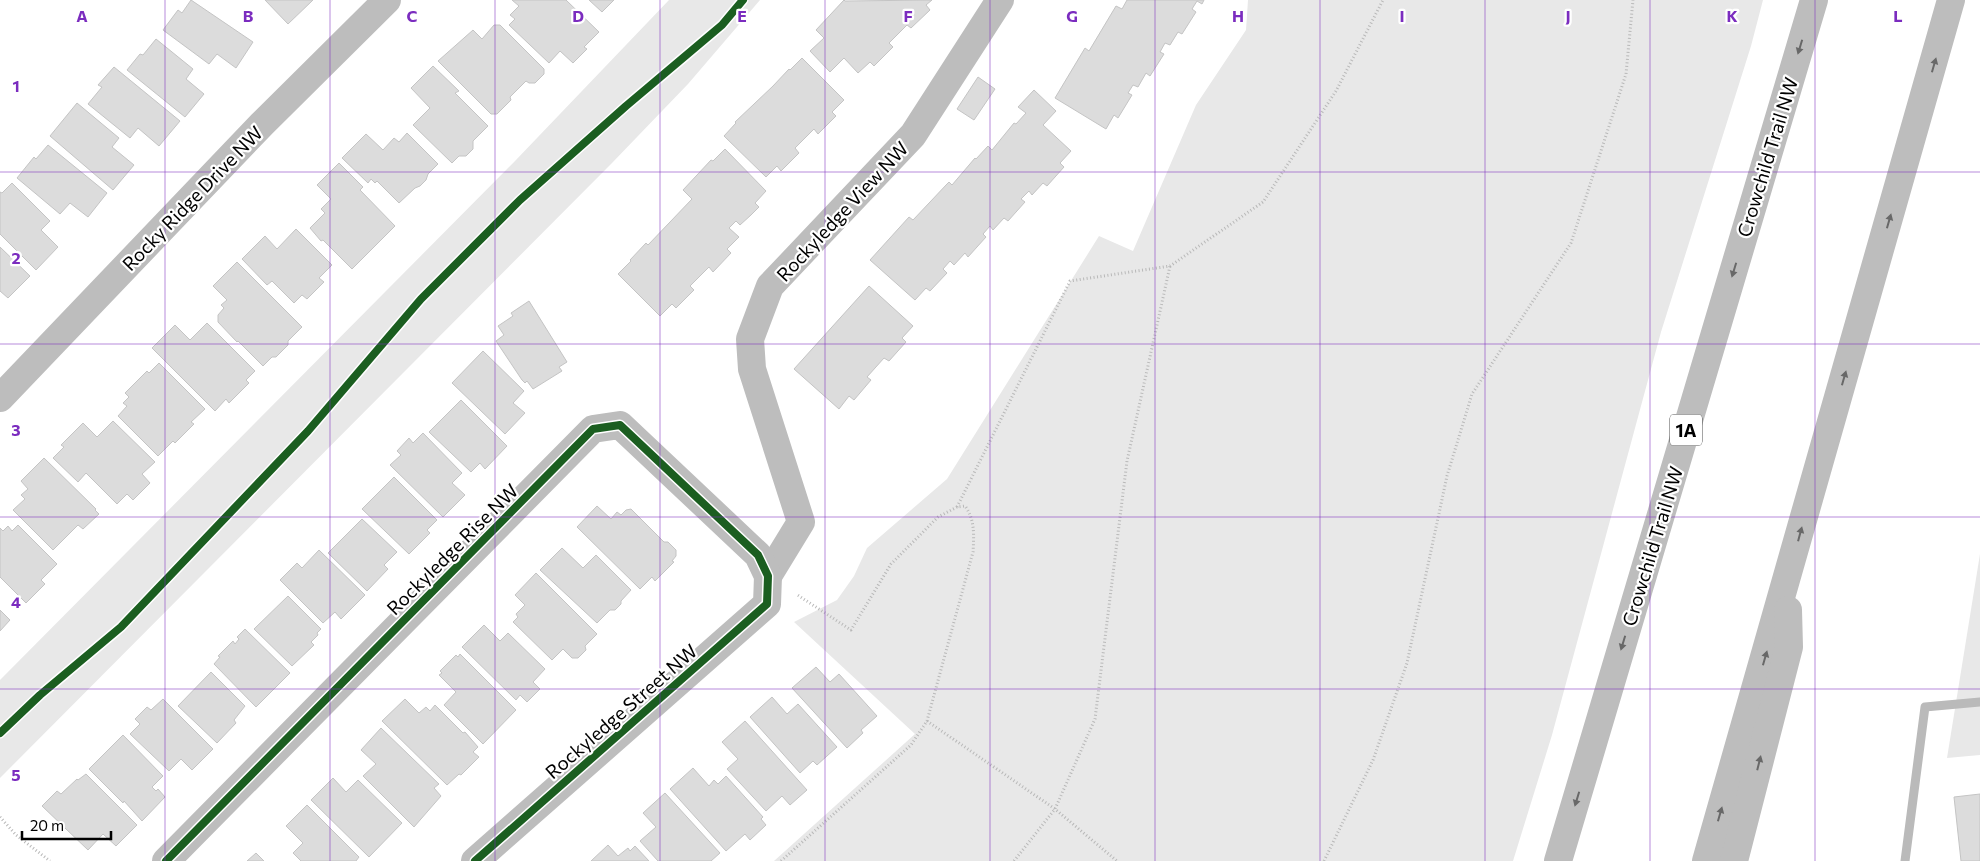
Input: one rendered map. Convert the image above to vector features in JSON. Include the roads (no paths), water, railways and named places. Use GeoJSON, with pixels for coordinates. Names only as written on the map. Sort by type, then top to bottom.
{"type":"FeatureCollection","features":[{"type":"Feature","properties":{"kind":"main road","name":"Rocky Ridge Drive NW"},"geometry":{"type":"LineString","coordinates":[[0,398],[262,124],[387,0]]}},
{"type":"Feature","properties":{"kind":"main road","name":"Rockyledge View NW"},"geometry":{"type":"LineString","coordinates":[[768,576],[801,522],[752,369],[750,338],[770,286],[913,136],[1000,0]]}},
{"type":"Feature","properties":{"kind":"main road","name":"Crowchild Trail NW"},"geometry":{"type":"LineString","coordinates":[[1558,861],[1814,0]]}},
{"type":"Feature","properties":{"kind":"main road"},"geometry":{"type":"LineString","coordinates":[[1706,861],[1952,0]]}},
{"type":"Feature","properties":{"kind":"main road","name":"Rockyledge Rise NW"},"geometry":{"type":"LineString","coordinates":[[166,861],[593,429],[620,425],[758,555],[768,576]]}},
{"type":"Feature","properties":{"kind":"main road","name":"Rockyledge Street NW"},"geometry":{"type":"LineString","coordinates":[[475,861],[766,604],[768,576]]}},
{"type":"Feature","properties":{"kind":"main road"},"geometry":{"type":"LineString","coordinates":[[1734,861],[1788,647],[1787,581]]}},
{"type":"Feature","properties":{"kind":"waterway"},"geometry":{"type":"LineString","coordinates":[[1905,861],[1925,707],[1980,702]]}}]}
